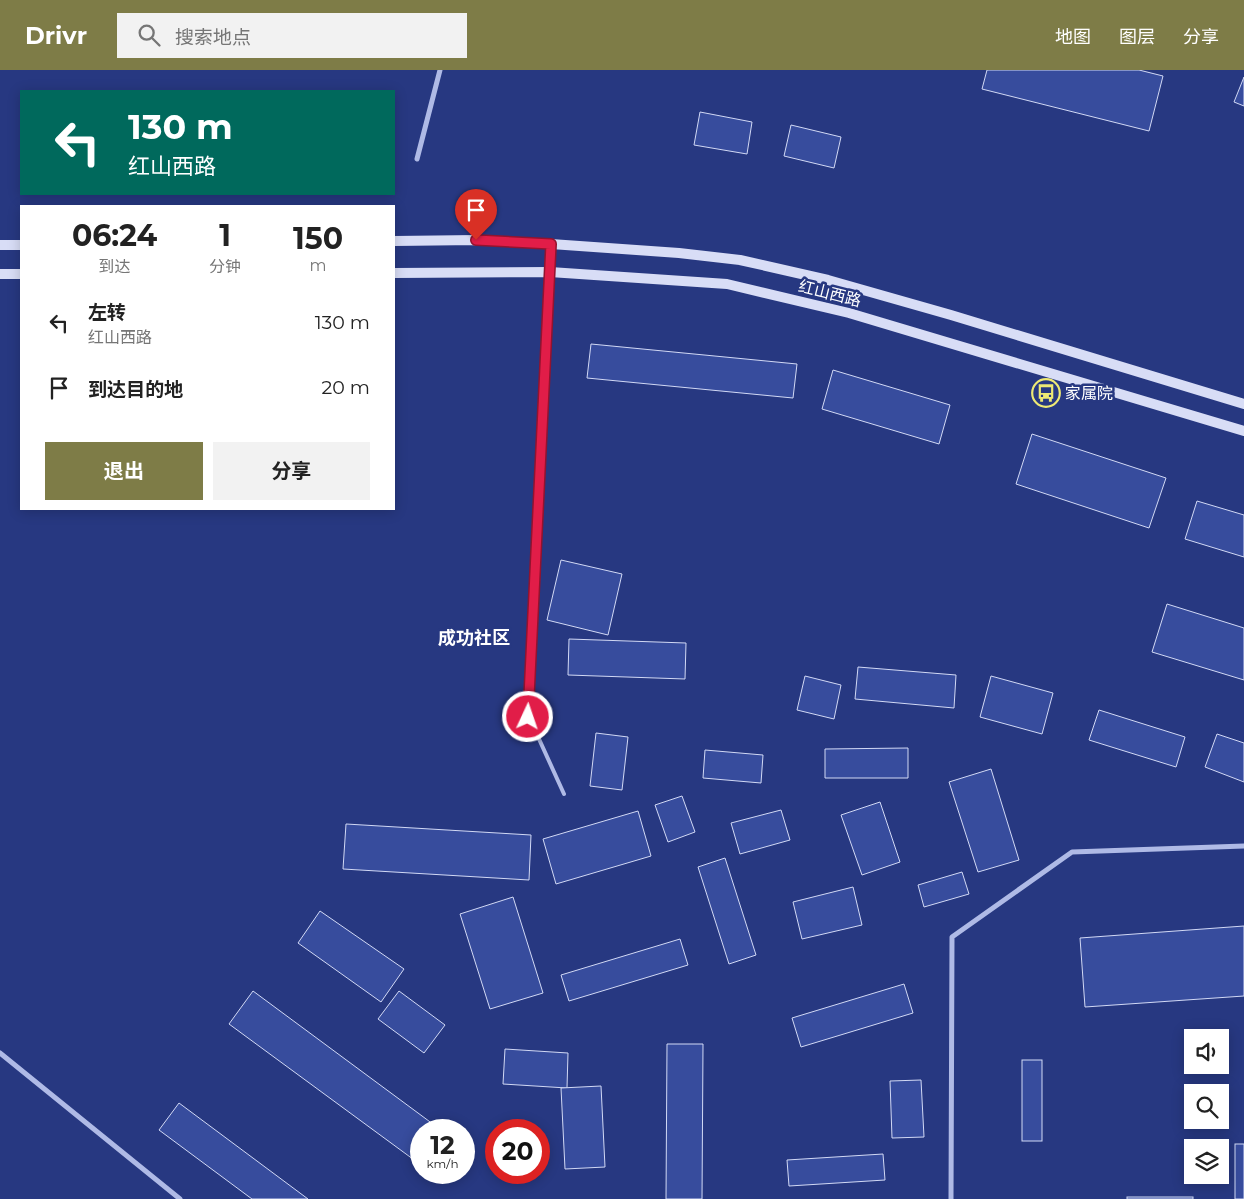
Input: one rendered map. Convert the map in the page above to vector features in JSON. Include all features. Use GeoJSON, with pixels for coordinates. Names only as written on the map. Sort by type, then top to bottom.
{"type":"FeatureCollection","features":[{"type":"Feature","properties":{"kind":"main road","name":"红山西路"},"geometry":{"type":"LineString","coordinates":[[395,241],[476,240],[551,244],[679,253],[740,260],[828,280],[951,315],[1244,404]]}},
{"type":"Feature","properties":{"kind":"main road"},"geometry":{"type":"LineString","coordinates":[[0,245],[20,245]]}},
{"type":"Feature","properties":{"kind":"main road","name":"红山西路"},"geometry":{"type":"LineString","coordinates":[[395,273],[550,272],[727,284],[849,312],[1244,431]]}},
{"type":"Feature","properties":{"kind":"main road"},"geometry":{"type":"LineString","coordinates":[[0,274],[20,274]]}},
{"type":"Feature","properties":{"kind":"street"},"geometry":{"type":"LineString","coordinates":[[417,159],[440,70]]}},
{"type":"Feature","properties":{"kind":"street"},"geometry":{"type":"LineString","coordinates":[[951,1199],[952,936],[1072,852],[1244,846]]}},
{"type":"Feature","properties":{"kind":"street"},"geometry":{"type":"LineString","coordinates":[[0,1053],[180,1199]]}},
{"type":"Feature","properties":{"kind":"lane"},"geometry":{"type":"LineString","coordinates":[[551,244],[528,717],[564,794]]}},
{"type":"Feature","properties":{"kind":"building"},"geometry":{"type":"Polygon","coordinates":[[[987,70],[1139,70],[1163,76],[1149,131],[982,89],[987,70]]]}},
{"type":"Feature","properties":{"kind":"building"},"geometry":{"type":"Polygon","coordinates":[[[1244,77],[1244,106],[1234,102],[1244,77]]]}},
{"type":"Feature","properties":{"kind":"building"},"geometry":{"type":"Polygon","coordinates":[[[700,112],[752,122],[747,154],[694,145],[700,112]]]}},
{"type":"Feature","properties":{"kind":"building"},"geometry":{"type":"Polygon","coordinates":[[[791,125],[841,137],[834,168],[784,156],[791,125]]]}},
{"type":"Feature","properties":{"kind":"building"},"geometry":{"type":"Polygon","coordinates":[[[591,344],[797,364],[793,398],[587,378],[591,344]]]}},
{"type":"Feature","properties":{"kind":"building"},"geometry":{"type":"Polygon","coordinates":[[[833,370],[950,405],[939,444],[822,409],[833,370]]]}},
{"type":"Feature","properties":{"kind":"building"},"geometry":{"type":"Polygon","coordinates":[[[1032,434],[1166,478],[1149,528],[1016,484],[1032,434]]]}},
{"type":"Feature","properties":{"kind":"building"},"geometry":{"type":"Polygon","coordinates":[[[1197,501],[1244,515],[1244,557],[1185,539],[1197,501]]]}},
{"type":"Feature","properties":{"kind":"building"},"geometry":{"type":"Polygon","coordinates":[[[561,560],[622,574],[608,635],[547,620],[561,560]]]}},
{"type":"Feature","properties":{"kind":"building"},"geometry":{"type":"Polygon","coordinates":[[[1167,604],[1244,628],[1244,680],[1152,652],[1167,604]]]}},
{"type":"Feature","properties":{"kind":"building"},"geometry":{"type":"Polygon","coordinates":[[[569,639],[686,643],[685,679],[568,675],[569,639]]]}},
{"type":"Feature","properties":{"kind":"building"},"geometry":{"type":"Polygon","coordinates":[[[858,667],[956,675],[954,708],[855,699],[858,667]]]}},
{"type":"Feature","properties":{"kind":"building"},"geometry":{"type":"Polygon","coordinates":[[[805,676],[841,685],[834,719],[797,710],[805,676]]]}},
{"type":"Feature","properties":{"kind":"building"},"geometry":{"type":"Polygon","coordinates":[[[991,676],[1053,693],[1042,734],[980,717],[991,676]]]}},
{"type":"Feature","properties":{"kind":"building"},"geometry":{"type":"Polygon","coordinates":[[[1099,710],[1185,737],[1176,767],[1089,740],[1099,710]]]}},
{"type":"Feature","properties":{"kind":"building"},"geometry":{"type":"Polygon","coordinates":[[[596,733],[628,737],[622,790],[590,786],[596,733]]]}},
{"type":"Feature","properties":{"kind":"building"},"geometry":{"type":"Polygon","coordinates":[[[1217,734],[1244,743],[1244,782],[1205,767],[1217,734]]]}},
{"type":"Feature","properties":{"kind":"building"},"geometry":{"type":"Polygon","coordinates":[[[908,748],[908,778],[825,778],[825,749],[908,748]]]}},
{"type":"Feature","properties":{"kind":"building"},"geometry":{"type":"Polygon","coordinates":[[[705,750],[763,755],[761,783],[703,778],[705,750]]]}},
{"type":"Feature","properties":{"kind":"building"},"geometry":{"type":"Polygon","coordinates":[[[991,769],[1019,860],[978,872],[949,782],[991,769]]]}},
{"type":"Feature","properties":{"kind":"building"},"geometry":{"type":"Polygon","coordinates":[[[682,796],[695,832],[668,842],[655,805],[682,796]]]}},
{"type":"Feature","properties":{"kind":"building"},"geometry":{"type":"Polygon","coordinates":[[[880,802],[900,862],[862,875],[841,815],[880,802]]]}},
{"type":"Feature","properties":{"kind":"building"},"geometry":{"type":"Polygon","coordinates":[[[781,810],[790,840],[740,854],[731,823],[781,810]]]}},
{"type":"Feature","properties":{"kind":"building"},"geometry":{"type":"Polygon","coordinates":[[[638,811],[651,856],[556,884],[543,839],[638,811]]]}},
{"type":"Feature","properties":{"kind":"building"},"geometry":{"type":"Polygon","coordinates":[[[346,824],[531,835],[529,880],[343,869],[346,824]]]}},
{"type":"Feature","properties":{"kind":"building"},"geometry":{"type":"Polygon","coordinates":[[[725,858],[756,955],[729,964],[698,867],[725,858]]]}},
{"type":"Feature","properties":{"kind":"building"},"geometry":{"type":"Polygon","coordinates":[[[962,872],[969,894],[924,907],[918,885],[962,872]]]}},
{"type":"Feature","properties":{"kind":"building"},"geometry":{"type":"Polygon","coordinates":[[[853,887],[862,925],[802,939],[793,902],[853,887]]]}},
{"type":"Feature","properties":{"kind":"building"},"geometry":{"type":"Polygon","coordinates":[[[513,897],[543,993],[490,1009],[460,914],[513,897]]]}},
{"type":"Feature","properties":{"kind":"building"},"geometry":{"type":"Polygon","coordinates":[[[320,911],[404,969],[381,1002],[298,943],[320,911]]]}},
{"type":"Feature","properties":{"kind":"building"},"geometry":{"type":"Polygon","coordinates":[[[1244,926],[1244,996],[1085,1007],[1080,938],[1244,926]]]}},
{"type":"Feature","properties":{"kind":"building"},"geometry":{"type":"Polygon","coordinates":[[[680,939],[688,965],[569,1001],[561,975],[680,939]]]}},
{"type":"Feature","properties":{"kind":"building"},"geometry":{"type":"Polygon","coordinates":[[[904,984],[913,1013],[801,1047],[792,1018],[904,984]]]}},
{"type":"Feature","properties":{"kind":"building"},"geometry":{"type":"Polygon","coordinates":[[[253,991],[426,1119],[410,1119],[410,1157],[229,1024],[253,991]]]}},
{"type":"Feature","properties":{"kind":"building"},"geometry":{"type":"Polygon","coordinates":[[[399,991],[445,1025],[424,1053],[378,1019],[399,991]]]}},
{"type":"Feature","properties":{"kind":"building"},"geometry":{"type":"Polygon","coordinates":[[[667,1044],[703,1044],[702,1199],[666,1199],[667,1044]]]}},
{"type":"Feature","properties":{"kind":"building"},"geometry":{"type":"Polygon","coordinates":[[[505,1049],[568,1053],[567,1088],[503,1084],[505,1049]]]}},
{"type":"Feature","properties":{"kind":"building"},"geometry":{"type":"Polygon","coordinates":[[[1022,1060],[1042,1060],[1042,1141],[1022,1141],[1022,1060]]]}},
{"type":"Feature","properties":{"kind":"building"},"geometry":{"type":"Polygon","coordinates":[[[921,1080],[924,1137],[892,1138],[890,1081],[921,1080]]]}},
{"type":"Feature","properties":{"kind":"building"},"geometry":{"type":"Polygon","coordinates":[[[601,1086],[605,1167],[565,1169],[561,1088],[601,1086]]]}},
{"type":"Feature","properties":{"kind":"building"},"geometry":{"type":"Polygon","coordinates":[[[179,1103],[308,1199],[252,1199],[159,1130],[179,1103]]]}},
{"type":"Feature","properties":{"kind":"building"},"geometry":{"type":"Polygon","coordinates":[[[1235,1144],[1244,1144],[1244,1199],[1235,1199],[1235,1144]]]}},
{"type":"Feature","properties":{"kind":"building"},"geometry":{"type":"Polygon","coordinates":[[[883,1154],[885,1180],[789,1186],[787,1160],[883,1154]]]}},
{"type":"Feature","properties":{"kind":"building"},"geometry":{"type":"Polygon","coordinates":[[[1127,1197],[1193,1197],[1193,1199],[1127,1199],[1127,1197]]]}},
{"type":"Feature","properties":{"kind":"place","name":"家属院"},"geometry":{"type":"Point","coordinates":[1046,393]}},
{"type":"Feature","properties":{"kind":"district","name":"成功社区"},"geometry":{"type":"Point","coordinates":[474,638]}},
{"type":"Feature","properties":{"kind":"route"},"geometry":{"type":"LineString","coordinates":[[476,240],[551,244],[528,717]]}}]}
